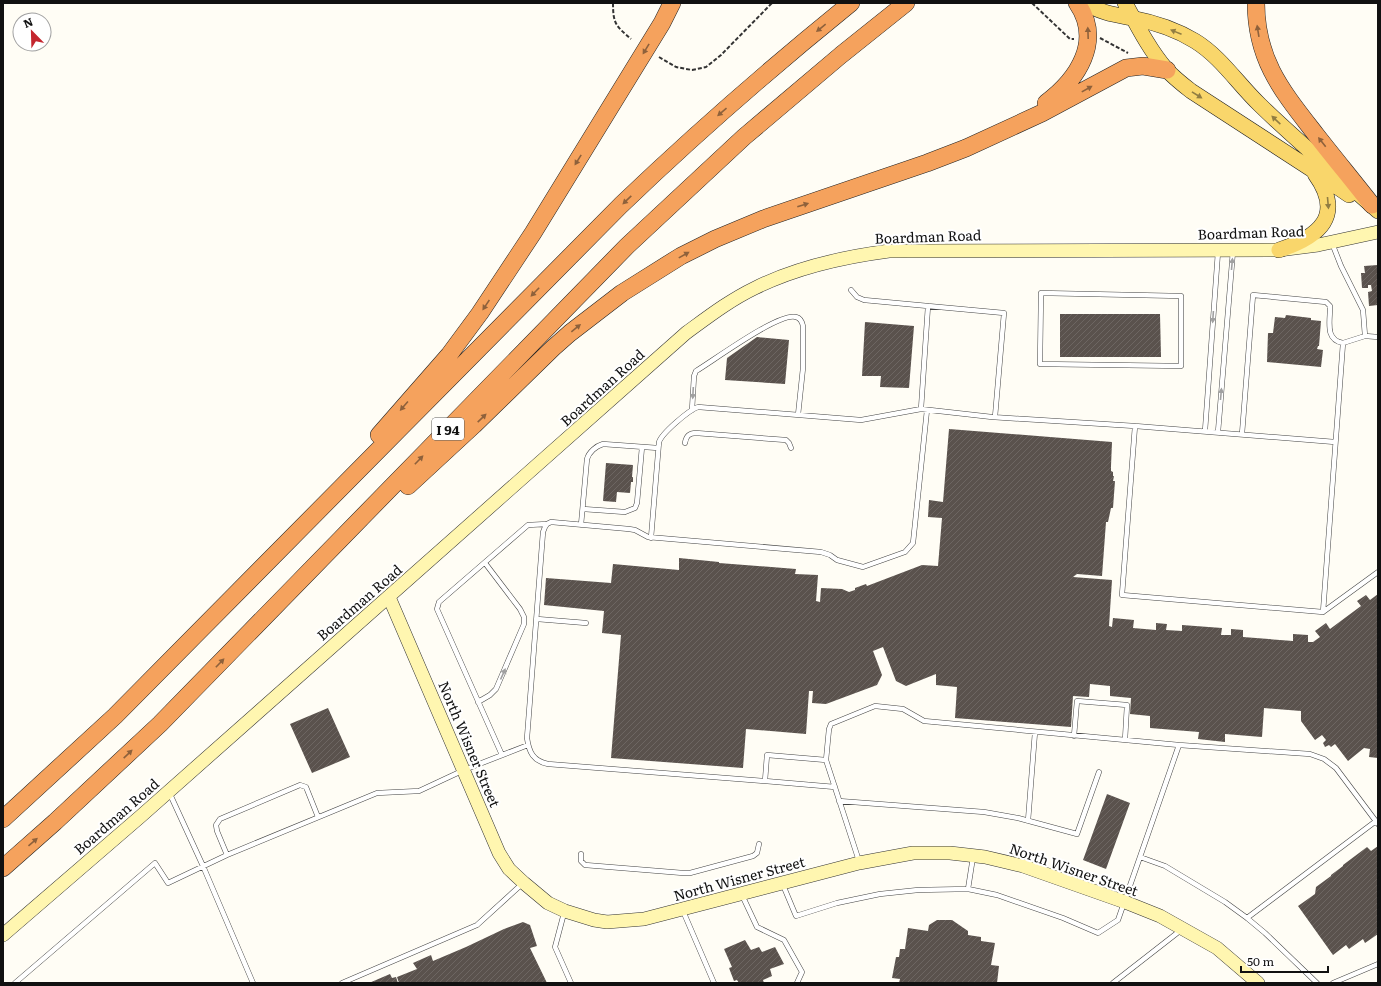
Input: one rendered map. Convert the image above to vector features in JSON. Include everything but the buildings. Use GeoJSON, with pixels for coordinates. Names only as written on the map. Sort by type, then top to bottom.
{"type":"FeatureCollection","features":[{"type":"Feature","properties":{"kind":"highway"},"geometry":{"type":"LineString","coordinates":[[250,580],[440,366],[461,339],[510,269],[533,233],[674,3]]}},
{"type":"Feature","properties":{"kind":"highway","name":"I 94"},"geometry":{"type":"LineString","coordinates":[[3,819],[115,716],[670,158],[713,119],[851,3]]}},
{"type":"Feature","properties":{"kind":"highway","name":"I 94"},"geometry":{"type":"LineString","coordinates":[[3,868],[129,754],[317,564],[593,280],[647,227],[744,138],[841,55],[906,3]]}},
{"type":"Feature","properties":{"kind":"highway"},"geometry":{"type":"LineString","coordinates":[[977,143],[1008,127],[1042,106],[1058,94],[1068,83],[1083,59],[1087,46],[1087,25],[1083,13],[1077,3]]}},
{"type":"Feature","properties":{"kind":"highway"},"geometry":{"type":"LineString","coordinates":[[1256,3],[1258,31],[1262,48],[1281,88],[1376,210]]}},
{"type":"Feature","properties":{"kind":"highway"},"geometry":{"type":"LineString","coordinates":[[317,564],[437,460],[553,348],[600,309],[661,268],[704,244],[777,213],[927,163],[977,143],[1042,113],[1120,70],[1136,66],[1167,70]]}},
{"type":"Feature","properties":{"kind":"main road"},"geometry":{"type":"LineString","coordinates":[[1086,3],[1102,11],[1134,18],[1176,32],[1190,38],[1202,46],[1216,58],[1252,97],[1278,122],[1376,210]]}},
{"type":"Feature","properties":{"kind":"main road"},"geometry":{"type":"LineString","coordinates":[[1125,3],[1152,50],[1167,70],[1191,91],[1376,210]]}},
{"type":"Feature","properties":{"kind":"main road"},"geometry":{"type":"LineString","coordinates":[[1279,250],[1296,245],[1308,238],[1319,229],[1326,218],[1328,208],[1327,197],[1320,182],[1311,169]]}},
{"type":"Feature","properties":{"kind":"main road","name":"Boardman Road"},"geometry":{"type":"LineString","coordinates":[[3,935],[169,791],[686,333],[733,300],[754,288],[817,264],[854,256],[889,251],[1279,250],[1304,248],[1332,243],[1378,232]]}},
{"type":"Feature","properties":{"kind":"main road","name":"North Wisner Street"},"geometry":{"type":"LineString","coordinates":[[389,597],[499,853],[509,869],[524,883],[548,903],[565,911],[594,920],[607,922],[644,919],[859,863],[913,853],[950,853],[1023,866],[1160,916],[1217,948],[1258,983]]}},
{"type":"Feature","properties":{"kind":"lane"},"geometry":{"type":"LineString","coordinates":[[1332,243],[1341,266],[1363,310],[1365,336]]}},
{"type":"Feature","properties":{"kind":"lane"},"geometry":{"type":"LineString","coordinates":[[1205,431],[1219,250]]}},
{"type":"Feature","properties":{"kind":"lane"},"geometry":{"type":"LineString","coordinates":[[1218,432],[1233,251]]}},
{"type":"Feature","properties":{"kind":"lane"},"geometry":{"type":"LineString","coordinates":[[851,290],[857,298],[864,300],[1004,313],[995,417]]}},
{"type":"Feature","properties":{"kind":"lane"},"geometry":{"type":"LineString","coordinates":[[1041,293],[1181,296],[1181,366],[1040,364],[1041,293]]}},
{"type":"Feature","properties":{"kind":"lane"},"geometry":{"type":"LineString","coordinates":[[1242,434],[1253,295],[1326,302],[1330,306],[1329,332],[1334,339],[1343,343],[1365,336],[1378,338]]}},
{"type":"Feature","properties":{"kind":"lane"},"geometry":{"type":"LineString","coordinates":[[921,409],[928,306]]}},
{"type":"Feature","properties":{"kind":"lane"},"geometry":{"type":"LineString","coordinates":[[692,410],[694,376],[696,372],[762,328],[796,316],[802,321],[803,331],[803,368],[798,415]]}},
{"type":"Feature","properties":{"kind":"lane"},"geometry":{"type":"LineString","coordinates":[[1323,612],[1343,343]]}},
{"type":"Feature","properties":{"kind":"lane"},"geometry":{"type":"LineString","coordinates":[[651,538],[659,442],[662,436],[692,410],[698,407],[861,420],[921,409],[995,417],[1205,431],[1335,442]]}},
{"type":"Feature","properties":{"kind":"lane"},"geometry":{"type":"LineString","coordinates":[[502,756],[437,609],[439,602],[528,526],[547,524],[551,522],[628,529],[651,538],[821,552],[830,555],[837,560],[863,567],[905,552],[913,543],[927,410]]}},
{"type":"Feature","properties":{"kind":"lane"},"geometry":{"type":"LineString","coordinates":[[1135,426],[1122,595],[1323,612],[1378,572]]}},
{"type":"Feature","properties":{"kind":"lane"},"geometry":{"type":"LineString","coordinates":[[685,443],[687,436],[692,433],[696,433],[786,440],[791,448]]}},
{"type":"Feature","properties":{"kind":"lane"},"geometry":{"type":"LineString","coordinates":[[581,525],[587,459],[589,454],[597,446],[603,444],[658,448]]}},
{"type":"Feature","properties":{"kind":"lane"},"geometry":{"type":"LineString","coordinates":[[583,508],[626,512],[635,508],[637,503],[642,447]]}},
{"type":"Feature","properties":{"kind":"lane"},"geometry":{"type":"LineString","coordinates":[[547,524],[544,527],[543,532],[527,732],[528,745],[534,759],[548,764],[835,787]]}},
{"type":"Feature","properties":{"kind":"lane"},"geometry":{"type":"LineString","coordinates":[[478,702],[490,695],[496,689],[524,624],[524,616],[520,608],[485,563]]}},
{"type":"Feature","properties":{"kind":"lane"},"geometry":{"type":"LineString","coordinates":[[537,619],[586,623]]}},
{"type":"Feature","properties":{"kind":"lane"},"geometry":{"type":"LineString","coordinates":[[1074,736],[1077,701],[1126,705],[1125,740]]}},
{"type":"Feature","properties":{"kind":"lane"},"geometry":{"type":"LineString","coordinates":[[859,863],[826,760],[829,729],[831,724],[876,706],[903,709],[924,721],[1179,745],[1300,752],[1324,759],[1336,768],[1377,822],[1247,918]]}},
{"type":"Feature","properties":{"kind":"lane"},"geometry":{"type":"LineString","coordinates":[[1028,821],[1035,732]]}},
{"type":"Feature","properties":{"kind":"lane"},"geometry":{"type":"LineString","coordinates":[[15,983],[155,863],[168,882],[227,855],[377,793],[419,791],[464,770],[528,745]]}},
{"type":"Feature","properties":{"kind":"lane"},"geometry":{"type":"LineString","coordinates":[[782,883],[796,916],[837,904],[880,894],[918,890],[968,889],[997,895],[1063,918],[1098,933],[1118,920],[1179,745]]}},
{"type":"Feature","properties":{"kind":"lane"},"geometry":{"type":"LineString","coordinates":[[765,781],[767,755],[826,760]]}},
{"type":"Feature","properties":{"kind":"lane"},"geometry":{"type":"LineString","coordinates":[[839,801],[984,812],[1028,821],[1077,834],[1100,772]]}},
{"type":"Feature","properties":{"kind":"lane"},"geometry":{"type":"LineString","coordinates":[[227,855],[217,831],[216,825],[220,819],[300,786],[306,788],[318,817]]}},
{"type":"Feature","properties":{"kind":"lane"},"geometry":{"type":"LineString","coordinates":[[169,791],[253,983]]}},
{"type":"Feature","properties":{"kind":"lane"},"geometry":{"type":"LineString","coordinates":[[581,854],[581,861],[585,865],[685,873],[752,856],[757,853],[759,844]]}},
{"type":"Feature","properties":{"kind":"lane"},"geometry":{"type":"LineString","coordinates":[[968,889],[973,856]]}},
{"type":"Feature","properties":{"kind":"lane"},"geometry":{"type":"LineString","coordinates":[[1140,857],[1165,866],[1247,918],[1265,933],[1316,983]]}},
{"type":"Feature","properties":{"kind":"lane"},"geometry":{"type":"LineString","coordinates":[[342,983],[477,925],[524,883]]}},
{"type":"Feature","properties":{"kind":"lane"},"geometry":{"type":"LineString","coordinates":[[742,894],[757,927],[784,940],[802,972],[797,983]]}},
{"type":"Feature","properties":{"kind":"lane"},"geometry":{"type":"LineString","coordinates":[[682,909],[714,983]]}},
{"type":"Feature","properties":{"kind":"lane"},"geometry":{"type":"LineString","coordinates":[[565,911],[556,947],[571,983]]}},
{"type":"Feature","properties":{"kind":"lane"},"geometry":{"type":"LineString","coordinates":[[1113,983],[1182,929]]}},
{"type":"Feature","properties":{"kind":"lane"},"geometry":{"type":"LineString","coordinates":[[1333,983],[1378,964]]}},
{"type":"Feature","properties":{"kind":"path"},"geometry":{"type":"LineString","coordinates":[[613,3],[613,16],[617,27],[631,39]]}},
{"type":"Feature","properties":{"kind":"path"},"geometry":{"type":"LineString","coordinates":[[659,57],[676,67],[692,70],[706,67],[721,55],[772,3]]}},
{"type":"Feature","properties":{"kind":"path"},"geometry":{"type":"LineString","coordinates":[[1032,3],[1070,39],[1077,39]]}},
{"type":"Feature","properties":{"kind":"path"},"geometry":{"type":"LineString","coordinates":[[1100,38],[1129,54]]}}]}
